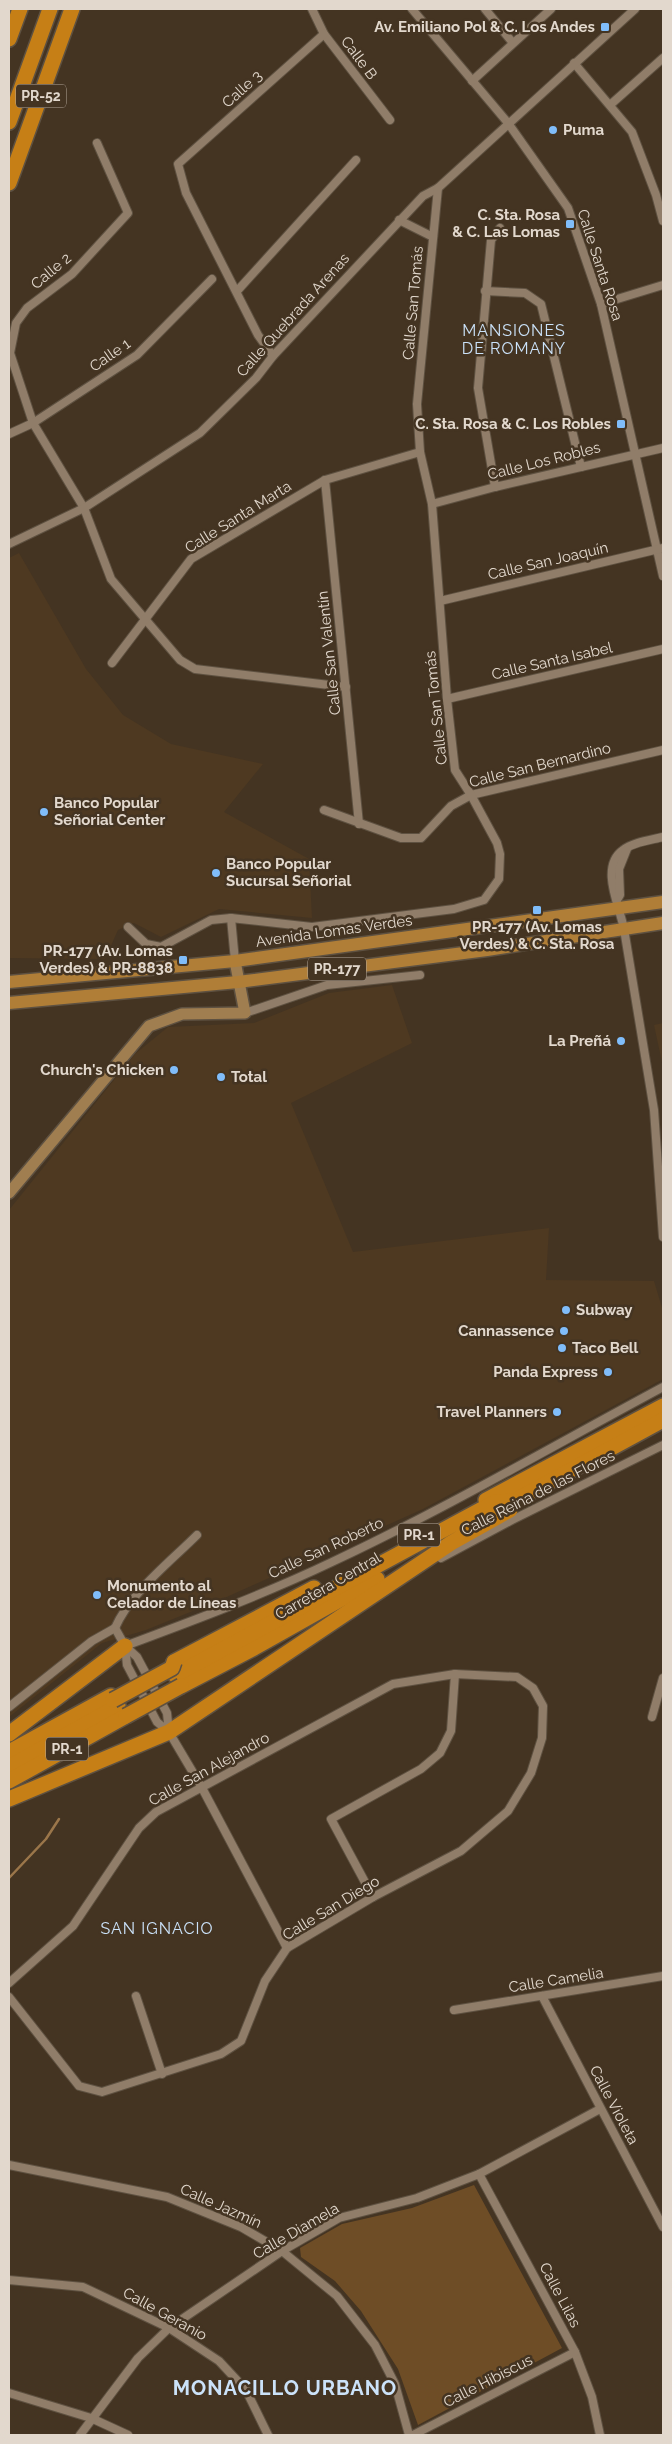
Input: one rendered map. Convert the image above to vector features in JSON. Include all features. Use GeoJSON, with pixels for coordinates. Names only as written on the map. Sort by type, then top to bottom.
{"type":"FeatureCollection","features":[{"type":"Feature","properties":{"kind":"highway"},"geometry":{"type":"LineString","coordinates":[[9,39],[20,9]]}},
{"type":"Feature","properties":{"kind":"highway"},"geometry":{"type":"LineString","coordinates":[[9,122],[50,9]]}},
{"type":"Feature","properties":{"kind":"highway","name":"PR-52"},"geometry":{"type":"LineString","coordinates":[[9,183],[72,9]]}},
{"type":"Feature","properties":{"kind":"highway","name":"Carretera Central"},"geometry":{"type":"LineString","coordinates":[[9,1752],[117,1705],[177,1674],[444,1522],[663,1406]]}},
{"type":"Feature","properties":{"kind":"highway","name":"Carretera Central"},"geometry":{"type":"LineString","coordinates":[[9,1781],[117,1705],[177,1674],[262,1644],[514,1501],[663,1420]]}},
{"type":"Feature","properties":{"kind":"highway"},"geometry":{"type":"LineString","coordinates":[[9,1798],[169,1732],[424,1561],[510,1510],[514,1501]]}},
{"type":"Feature","properties":{"kind":"highway"},"geometry":{"type":"LineString","coordinates":[[9,1734],[126,1646]]}},
{"type":"Feature","properties":{"kind":"highway"},"geometry":{"type":"LineString","coordinates":[[9,1762],[117,1705]]}},
{"type":"Feature","properties":{"kind":"highway"},"geometry":{"type":"LineString","coordinates":[[9,1767],[117,1705]]}},
{"type":"Feature","properties":{"kind":"main road","name":"Avenida Lomas Verdes"},"geometry":{"type":"LineString","coordinates":[[9,982],[235,961],[619,904],[663,902]]}},
{"type":"Feature","properties":{"kind":"main road","name":"PR-177"},"geometry":{"type":"LineString","coordinates":[[9,1003],[238,982],[487,950],[663,923]]}},
{"type":"Feature","properties":{"kind":"street","name":"Calle B"},"geometry":{"type":"LineString","coordinates":[[312,9],[324,34],[390,120]]}},
{"type":"Feature","properties":{"kind":"street","name":"Calle Santa Rosa"},"geometry":{"type":"LineString","coordinates":[[412,9],[508,123],[568,208],[601,304],[634,454],[660,549],[663,576]]}},
{"type":"Feature","properties":{"kind":"street"},"geometry":{"type":"LineString","coordinates":[[486,9],[513,43]]}},
{"type":"Feature","properties":{"kind":"street"},"geometry":{"type":"LineString","coordinates":[[472,81],[551,9]]}},
{"type":"Feature","properties":{"kind":"street","name":"Calle Quebrada Arenas"},"geometry":{"type":"LineString","coordinates":[[9,544],[84,508],[200,433],[256,378],[274,356],[423,196],[438,188],[635,9]]}},
{"type":"Feature","properties":{"kind":"street","name":"Calle 3"},"geometry":{"type":"LineString","coordinates":[[238,290],[186,193],[178,164],[324,34]]}},
{"type":"Feature","properties":{"kind":"street"},"geometry":{"type":"LineString","coordinates":[[610,104],[663,58]]}},
{"type":"Feature","properties":{"kind":"street"},"geometry":{"type":"LineString","coordinates":[[574,63],[632,132],[660,194],[663,221]]}},
{"type":"Feature","properties":{"kind":"street","name":"Calle 2"},"geometry":{"type":"LineString","coordinates":[[97,143],[128,213],[72,274],[28,308],[16,323],[10,353],[32,423],[84,508],[111,579],[146,621]]}},
{"type":"Feature","properties":{"kind":"street"},"geometry":{"type":"LineString","coordinates":[[274,356],[258,335],[238,290],[356,160]]}},
{"type":"Feature","properties":{"kind":"street","name":"Calle San Tomás"},"geometry":{"type":"LineString","coordinates":[[128,927],[146,944],[161,946],[211,920],[231,918],[312,926],[454,909],[484,900],[499,878],[500,854],[471,795],[455,770],[447,699],[432,504],[420,452],[417,404],[438,188]]}},
{"type":"Feature","properties":{"kind":"street"},"geometry":{"type":"LineString","coordinates":[[399,220],[433,237]]}},
{"type":"Feature","properties":{"kind":"street"},"geometry":{"type":"LineString","coordinates":[[495,487],[478,388],[485,291],[491,240],[500,228]]}},
{"type":"Feature","properties":{"kind":"street","name":"Calle 1"},"geometry":{"type":"LineString","coordinates":[[9,434],[32,423],[137,355],[212,279]]}},
{"type":"Feature","properties":{"kind":"street"},"geometry":{"type":"LineString","coordinates":[[601,304],[663,285]]}},
{"type":"Feature","properties":{"kind":"street"},"geometry":{"type":"LineString","coordinates":[[485,291],[525,293],[541,304],[581,467]]}},
{"type":"Feature","properties":{"kind":"street","name":"Calle Los Robles"},"geometry":{"type":"LineString","coordinates":[[432,504],[495,487],[663,448]]}},
{"type":"Feature","properties":{"kind":"street","name":"Calle Santa Marta"},"geometry":{"type":"LineString","coordinates":[[112,663],[146,621],[191,559],[325,480],[420,452]]}},
{"type":"Feature","properties":{"kind":"street","name":"Calle San Valentín"},"geometry":{"type":"LineString","coordinates":[[325,480],[359,824]]}},
{"type":"Feature","properties":{"kind":"street","name":"Calle San Joaquín"},"geometry":{"type":"LineString","coordinates":[[440,601],[660,549]]}},
{"type":"Feature","properties":{"kind":"street"},"geometry":{"type":"LineString","coordinates":[[146,621],[180,660],[195,669],[346,687]]}},
{"type":"Feature","properties":{"kind":"street","name":"Calle Santa Isabel"},"geometry":{"type":"LineString","coordinates":[[447,699],[663,649]]}},
{"type":"Feature","properties":{"kind":"street","name":"Calle San Bernardino"},"geometry":{"type":"LineString","coordinates":[[324,810],[401,838],[421,838],[451,806],[471,795],[663,750]]}},
{"type":"Feature","properties":{"kind":"street"},"geometry":{"type":"LineString","coordinates":[[663,837],[628,847],[623,850],[613,865],[613,896],[619,904],[624,929],[654,1110],[663,1237]]}},
{"type":"Feature","properties":{"kind":"street"},"geometry":{"type":"LineString","coordinates":[[231,918],[235,961],[244,1013]]}},
{"type":"Feature","properties":{"kind":"street"},"geometry":{"type":"LineString","coordinates":[[9,1193],[149,1026],[182,1014],[244,1013],[327,985],[420,975]]}},
{"type":"Feature","properties":{"kind":"street","name":"Calle San Roberto"},"geometry":{"type":"LineString","coordinates":[[126,1646],[238,1603],[380,1539],[438,1510],[663,1387]]}},
{"type":"Feature","properties":{"kind":"street","name":"Calle Reina de las Flores"},"geometry":{"type":"LineString","coordinates":[[424,1561],[442,1557],[663,1445]]}},
{"type":"Feature","properties":{"kind":"street"},"geometry":{"type":"LineString","coordinates":[[9,1707],[92,1641],[115,1628],[122,1613],[133,1599],[197,1536]]}},
{"type":"Feature","properties":{"kind":"street"},"geometry":{"type":"LineString","coordinates":[[115,1628],[126,1646],[137,1657],[167,1713],[169,1732]]}},
{"type":"Feature","properties":{"kind":"street"},"geometry":{"type":"LineString","coordinates":[[126,1646],[127,1665],[157,1722],[169,1732],[201,1786],[287,1948]]}},
{"type":"Feature","properties":{"kind":"street"},"geometry":{"type":"LineString","coordinates":[[373,1897],[331,1819],[421,1769],[440,1753],[451,1731],[455,1674]]}},
{"type":"Feature","properties":{"kind":"street","name":"Calle San Alejandro"},"geometry":{"type":"LineString","coordinates":[[9,1983],[74,1926],[139,1828],[156,1812],[201,1786],[394,1684],[455,1674]]}},
{"type":"Feature","properties":{"kind":"street","name":"Calle San Diego"},"geometry":{"type":"LineString","coordinates":[[9,1997],[79,2086],[102,2092],[221,2054],[241,2041],[265,1981],[287,1948],[373,1897],[461,1851],[508,1811],[531,1773],[543,1730],[543,1706],[533,1688],[517,1677],[455,1674]]}},
{"type":"Feature","properties":{"kind":"street"},"geometry":{"type":"LineString","coordinates":[[652,1718],[663,1678]]}},
{"type":"Feature","properties":{"kind":"street","name":"Calle Camelia"},"geometry":{"type":"LineString","coordinates":[[454,2010],[663,1976]]}},
{"type":"Feature","properties":{"kind":"street"},"geometry":{"type":"LineString","coordinates":[[136,1996],[162,2074]]}},
{"type":"Feature","properties":{"kind":"street","name":"Calle Violeta"},"geometry":{"type":"LineString","coordinates":[[542,1996],[600,2110],[663,2227]]}},
{"type":"Feature","properties":{"kind":"street","name":"Calle Diamela"},"geometry":{"type":"LineString","coordinates":[[80,2435],[138,2358],[169,2328],[282,2251],[339,2218],[417,2198],[479,2174],[600,2110]]}},
{"type":"Feature","properties":{"kind":"street","name":"Calle Jazmín"},"geometry":{"type":"LineString","coordinates":[[9,2165],[167,2197],[241,2227],[282,2251],[337,2296],[375,2345],[395,2384],[409,2435]]}},
{"type":"Feature","properties":{"kind":"street","name":"Calle Lilas"},"geometry":{"type":"LineString","coordinates":[[479,2174],[574,2352],[592,2397],[600,2435]]}},
{"type":"Feature","properties":{"kind":"street","name":"Calle Geranio"},"geometry":{"type":"LineString","coordinates":[[9,2280],[83,2286],[169,2328],[218,2360],[246,2390],[268,2435]]}},
{"type":"Feature","properties":{"kind":"street","name":"Calle Hibiscus"},"geometry":{"type":"LineString","coordinates":[[413,2435],[574,2352]]}},
{"type":"Feature","properties":{"kind":"street"},"geometry":{"type":"LineString","coordinates":[[9,2393],[91,2418],[128,2435]]}},
{"type":"Feature","properties":{"kind":"shaded area"},"geometry":{"type":"Polygon","coordinates":[[[19,553],[86,669],[123,715],[171,744],[263,764],[224,812],[309,859],[312,918],[219,909],[161,937],[134,923],[118,930],[105,959],[9,958],[9,558],[19,553]]]}},
{"type":"Feature","properties":{"kind":"shaded area"},"geometry":{"type":"Polygon","coordinates":[[[392,985],[412,1043],[291,1103],[353,1252],[549,1228],[546,1280],[654,1281],[663,1311],[663,1379],[423,1509],[220,1600],[146,1630],[102,1643],[9,1717],[9,1210],[135,1054],[168,1027],[254,1023],[329,993],[392,985]]]}},
{"type":"Feature","properties":{"kind":"shaded area"},"geometry":{"type":"Polygon","coordinates":[[[663,1023],[663,1067],[654,1025],[663,1023]]]}},
{"type":"Feature","properties":{"kind":"shaded area"},"geometry":{"type":"Polygon","coordinates":[[[474,2185],[562,2348],[418,2425],[398,2369],[361,2311],[335,2281],[301,2257],[300,2248],[342,2224],[412,2208],[474,2185]]]}},
{"type":"Feature","properties":{"kind":"waterway"},"geometry":{"type":"LineString","coordinates":[[9,1878],[46,1839],[59,1819]]}},
{"type":"Feature","properties":{"kind":"place","name":"Av. Emiliano Pol & C. Los Andes"},"geometry":{"type":"Point","coordinates":[605,27]}},
{"type":"Feature","properties":{"kind":"place","name":"Puma"},"geometry":{"type":"Point","coordinates":[553,130]}},
{"type":"Feature","properties":{"kind":"place","name":"C. Sta. Rosa & C. Las Lomas"},"geometry":{"type":"Point","coordinates":[570,224]}},
{"type":"Feature","properties":{"kind":"place","name":"C. Sta. Rosa & C. Los Robles"},"geometry":{"type":"Point","coordinates":[621,424]}},
{"type":"Feature","properties":{"kind":"place","name":"Banco Popular Señorial Center"},"geometry":{"type":"Point","coordinates":[44,812]}},
{"type":"Feature","properties":{"kind":"place","name":"Banco Popular Sucursal Señorial"},"geometry":{"type":"Point","coordinates":[216,873]}},
{"type":"Feature","properties":{"kind":"place","name":"PR-177 (Av. Lomas Verdes) & C. Sta. Rosa"},"geometry":{"type":"Point","coordinates":[537,910]}},
{"type":"Feature","properties":{"kind":"place","name":"PR-177 (Av. Lomas Verdes) & PR-8838"},"geometry":{"type":"Point","coordinates":[183,960]}},
{"type":"Feature","properties":{"kind":"place","name":"La Preñá"},"geometry":{"type":"Point","coordinates":[621,1041]}},
{"type":"Feature","properties":{"kind":"place","name":"Church's Chicken"},"geometry":{"type":"Point","coordinates":[174,1070]}},
{"type":"Feature","properties":{"kind":"place","name":"Total"},"geometry":{"type":"Point","coordinates":[221,1077]}},
{"type":"Feature","properties":{"kind":"place","name":"Subway"},"geometry":{"type":"Point","coordinates":[566,1310]}},
{"type":"Feature","properties":{"kind":"place","name":"Cannassence"},"geometry":{"type":"Point","coordinates":[564,1331]}},
{"type":"Feature","properties":{"kind":"place","name":"Taco Bell"},"geometry":{"type":"Point","coordinates":[562,1348]}},
{"type":"Feature","properties":{"kind":"place","name":"Panda Express"},"geometry":{"type":"Point","coordinates":[608,1372]}},
{"type":"Feature","properties":{"kind":"place","name":"Travel Planners"},"geometry":{"type":"Point","coordinates":[557,1412]}},
{"type":"Feature","properties":{"kind":"place","name":"Monumento al Celador de Líneas"},"geometry":{"type":"Point","coordinates":[97,1595]}},
{"type":"Feature","properties":{"kind":"district","name":"MANSIONES DE ROMANY"},"geometry":{"type":"Point","coordinates":[514,339]}},
{"type":"Feature","properties":{"kind":"district","name":"SAN IGNACIO"},"geometry":{"type":"Point","coordinates":[157,1928]}},
{"type":"Feature","properties":{"kind":"district","name":"MONACILLO URBANO"},"geometry":{"type":"Point","coordinates":[285,2388]}}]}
